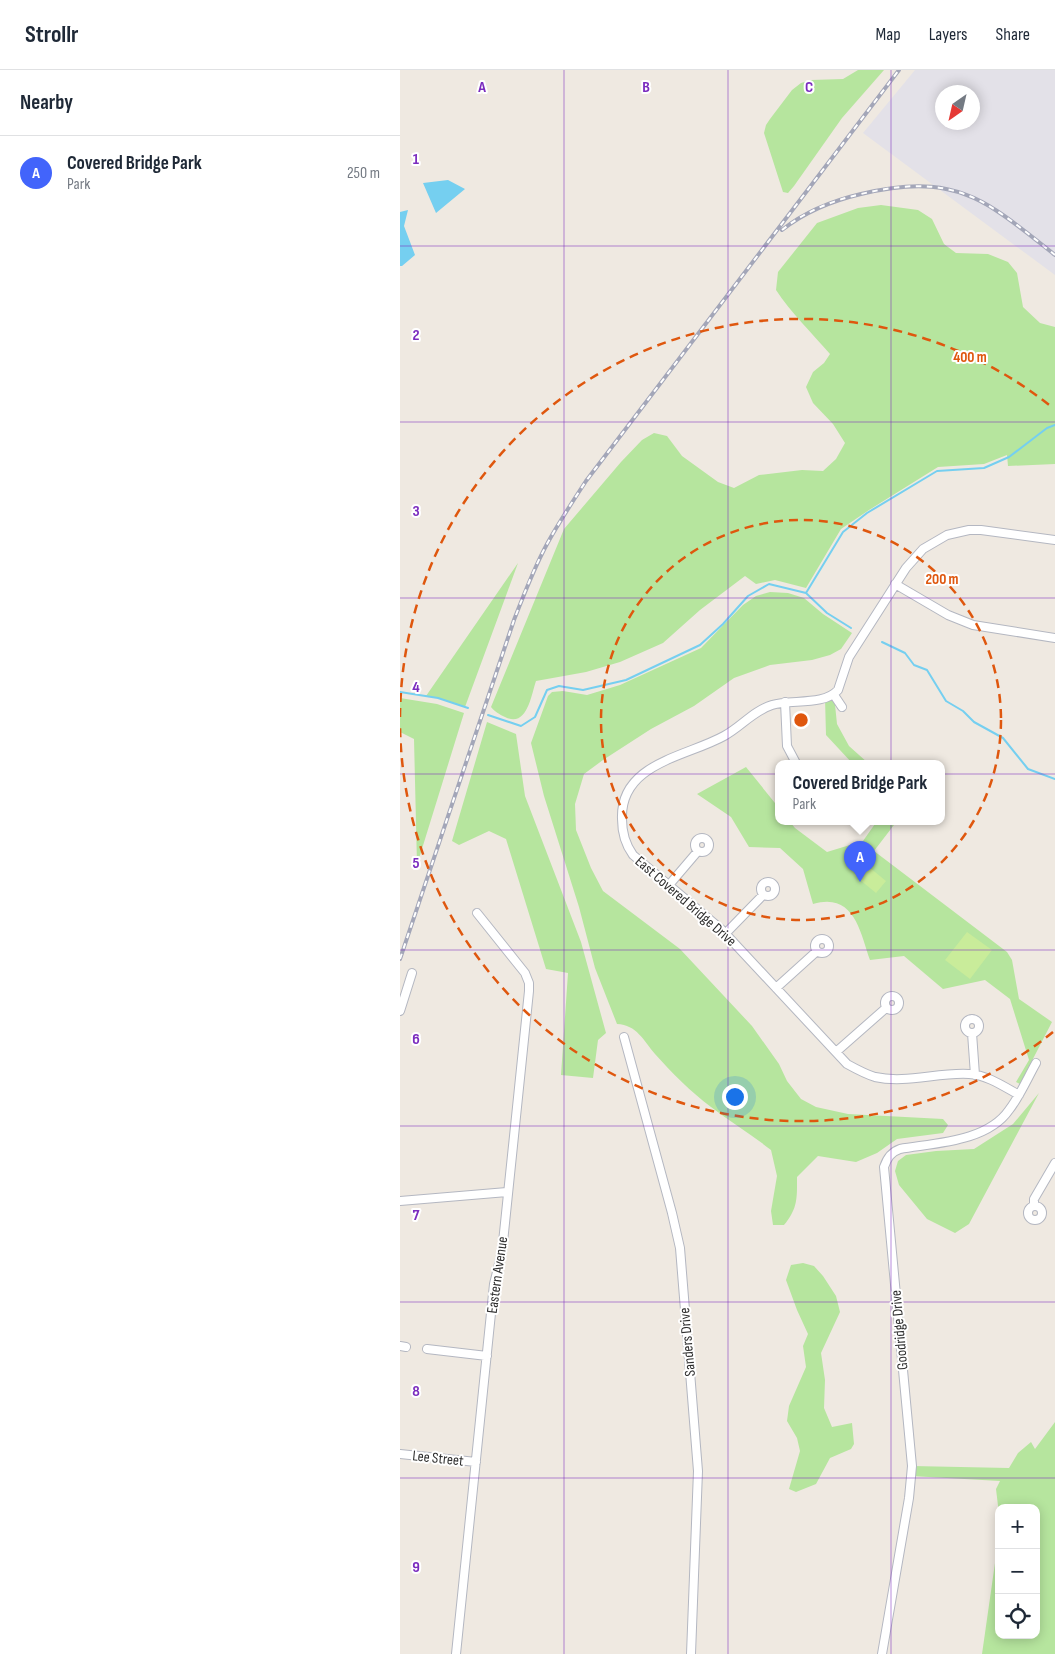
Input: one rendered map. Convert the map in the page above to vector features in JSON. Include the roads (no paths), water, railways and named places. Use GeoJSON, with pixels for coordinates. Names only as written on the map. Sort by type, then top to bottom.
{"type":"FeatureCollection","features":[{"type":"Feature","properties":{"kind":"street"},"geometry":{"type":"LineString","coordinates":[[842,706],[834,695],[838,690],[849,657],[906,568],[923,549],[934,541],[958,532],[981,530],[1055,540]]}},
{"type":"Feature","properties":{"kind":"street"},"geometry":{"type":"LineString","coordinates":[[896,584],[948,615],[973,625],[1055,638]]}},
{"type":"Feature","properties":{"kind":"street","name":"East Covered Bridge Drive"},"geometry":{"type":"LineString","coordinates":[[834,695],[820,700],[785,702],[766,707],[723,737],[653,767],[641,775],[631,786],[622,807],[622,829],[629,849],[725,934],[847,1064],[860,1072],[889,1079],[959,1074],[975,1075],[996,1082],[1019,1095]]}},
{"type":"Feature","properties":{"kind":"street"},"geometry":{"type":"LineString","coordinates":[[785,702],[787,746],[794,760]]}},
{"type":"Feature","properties":{"kind":"street"},"geometry":{"type":"LineString","coordinates":[[669,885],[698,850]]}},
{"type":"Feature","properties":{"kind":"street"},"geometry":{"type":"LineString","coordinates":[[725,934],[763,895]]}},
{"type":"Feature","properties":{"kind":"street","name":"Eastern Avenue"},"geometry":{"type":"LineString","coordinates":[[456,1654],[494,1284],[502,1252],[529,983],[525,973],[477,912]]}},
{"type":"Feature","properties":{"kind":"street"},"geometry":{"type":"LineString","coordinates":[[776,988],[817,951]]}},
{"type":"Feature","properties":{"kind":"street"},"geometry":{"type":"LineString","coordinates":[[400,1011],[412,973]]}},
{"type":"Feature","properties":{"kind":"street"},"geometry":{"type":"LineString","coordinates":[[836,1052],[886,1008]]}},
{"type":"Feature","properties":{"kind":"street"},"geometry":{"type":"LineString","coordinates":[[972,1033],[975,1075]]}},
{"type":"Feature","properties":{"kind":"street","name":"Sanders Drive"},"geometry":{"type":"LineString","coordinates":[[624,1038],[680,1248],[698,1471],[691,1654]]}},
{"type":"Feature","properties":{"kind":"street","name":"Goodridge Drive"},"geometry":{"type":"LineString","coordinates":[[882,1654],[909,1498],[912,1466],[884,1167],[889,1156],[894,1151],[972,1136],[997,1123],[1019,1095],[1036,1063]]}},
{"type":"Feature","properties":{"kind":"street"},"geometry":{"type":"LineString","coordinates":[[1034,1205],[1034,1199],[1055,1163]]}},
{"type":"Feature","properties":{"kind":"street"},"geometry":{"type":"LineString","coordinates":[[400,1201],[507,1192]]}},
{"type":"Feature","properties":{"kind":"street"},"geometry":{"type":"LineString","coordinates":[[427,1349],[487,1356]]}},
{"type":"Feature","properties":{"kind":"street","name":"Lee Street"},"geometry":{"type":"LineString","coordinates":[[400,1454],[476,1462]]}},
{"type":"Feature","properties":{"kind":"water"},"geometry":{"type":"Polygon","coordinates":[[[448,180],[465,189],[436,213],[423,183],[448,180]]]}},
{"type":"Feature","properties":{"kind":"water"},"geometry":{"type":"Polygon","coordinates":[[[408,210],[404,226],[415,255],[400,266],[400,212],[408,210]]]}},
{"type":"Feature","properties":{"kind":"waterway"},"geometry":{"type":"LineString","coordinates":[[488,715],[521,726],[535,717],[547,690],[559,686],[583,690],[626,680],[700,645],[723,624],[748,596],[769,584],[806,593],[843,532],[867,513],[937,471],[984,468],[1009,457],[1047,428],[1055,425]]}},
{"type":"Feature","properties":{"kind":"waterway"},"geometry":{"type":"LineString","coordinates":[[806,593],[827,613],[851,628]]}},
{"type":"Feature","properties":{"kind":"waterway"},"geometry":{"type":"LineString","coordinates":[[882,642],[905,653],[914,665],[927,670],[946,701],[963,711],[974,722],[1003,738],[1028,769],[1055,779]]}},
{"type":"Feature","properties":{"kind":"waterway"},"geometry":{"type":"LineString","coordinates":[[400,692],[438,698],[468,708]]}},
{"type":"Feature","properties":{"kind":"railway"},"geometry":{"type":"LineString","coordinates":[[400,959],[514,620],[542,553],[586,481],[899,70]]}},
{"type":"Feature","properties":{"kind":"railway"},"geometry":{"type":"LineString","coordinates":[[782,230],[810,212],[829,203],[897,187],[931,187],[948,189],[981,201],[1012,221],[1055,255]]}},
{"type":"Feature","properties":{"kind":"place","name":"Covered Bridge Park"},"geometry":{"type":"Point","coordinates":[860,882]}}]}
